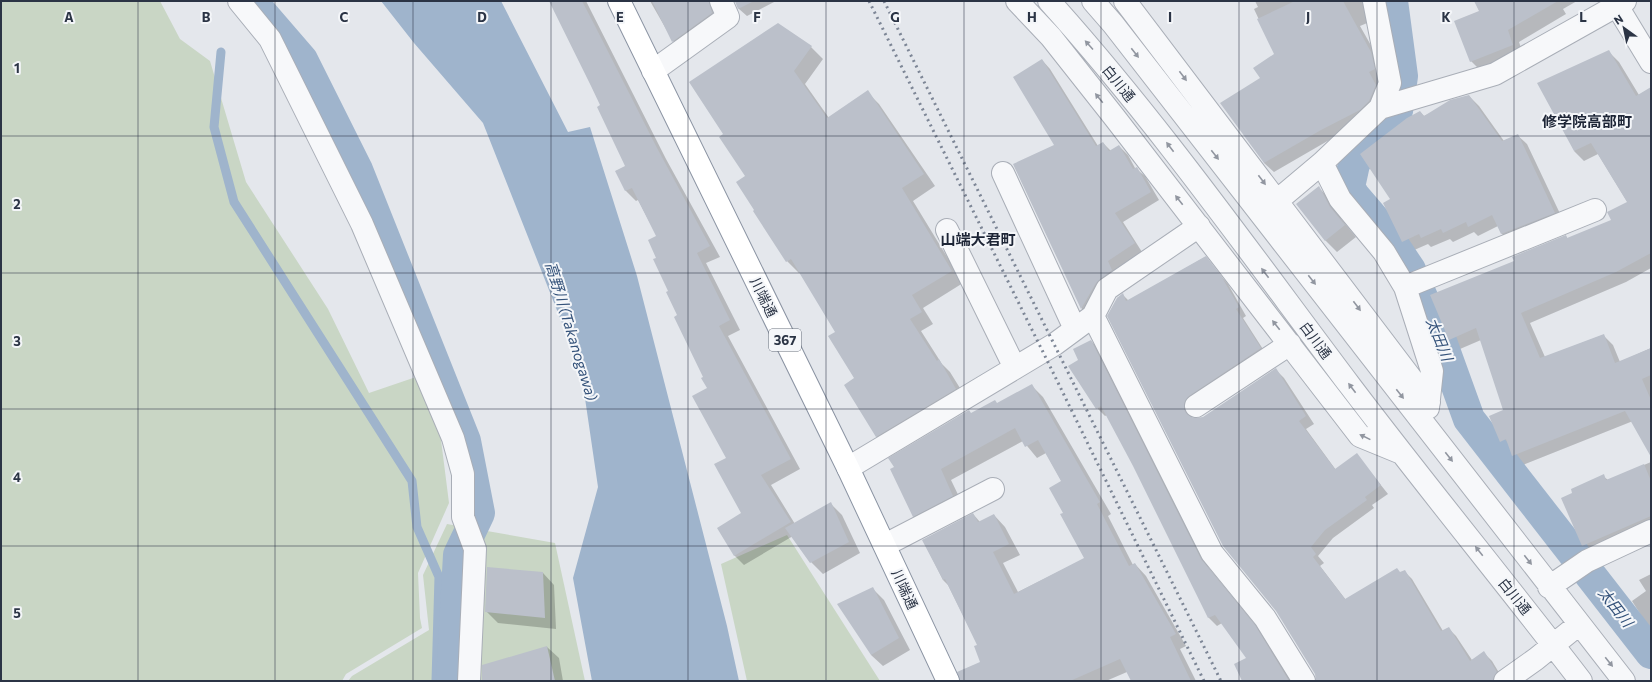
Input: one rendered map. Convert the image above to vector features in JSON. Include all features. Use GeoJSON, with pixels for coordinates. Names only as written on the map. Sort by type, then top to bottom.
{"type":"FeatureCollection","features":[{"type":"Feature","properties":{"kind":"highway","name":"川端通"},"geometry":{"type":"LineString","coordinates":[[618,1],[848,468],[948,681]]}},
{"type":"Feature","properties":{"kind":"street"},"geometry":{"type":"LineString","coordinates":[[239,1],[270,39],[362,224],[453,438],[463,474],[463,517],[475,549],[469,681]]}},
{"type":"Feature","properties":{"kind":"street"},"geometry":{"type":"LineString","coordinates":[[653,72],[728,17],[721,1]]}},
{"type":"Feature","properties":{"kind":"street"},"geometry":{"type":"LineString","coordinates":[[1017,1],[1051,37],[1199,226],[1360,436],[1400,452]]}},
{"type":"Feature","properties":{"kind":"street","name":"白川通"},"geometry":{"type":"LineString","coordinates":[[1049,1],[1093,50],[1156,128],[1400,452],[1581,681]]}},
{"type":"Feature","properties":{"kind":"street"},"geometry":{"type":"LineString","coordinates":[[1092,1],[1117,30],[1578,625],[1624,681]]}},
{"type":"Feature","properties":{"kind":"street"},"geometry":{"type":"LineString","coordinates":[[1125,1],[1278,200],[1429,402]]}},
{"type":"Feature","properties":{"kind":"street"},"geometry":{"type":"LineString","coordinates":[[1278,200],[1322,163],[1380,108],[1390,82],[1374,1]]}},
{"type":"Feature","properties":{"kind":"street"},"geometry":{"type":"LineString","coordinates":[[1380,108],[1494,74],[1621,3],[1651,62]]}},
{"type":"Feature","properties":{"kind":"street"},"geometry":{"type":"LineString","coordinates":[[1322,163],[1340,199],[1384,252],[1405,287],[1432,371],[1425,426]]}},
{"type":"Feature","properties":{"kind":"street"},"geometry":{"type":"LineString","coordinates":[[1003,173],[1075,329]]}},
{"type":"Feature","properties":{"kind":"street"},"geometry":{"type":"LineString","coordinates":[[1405,287],[1595,210]]}},
{"type":"Feature","properties":{"kind":"street"},"geometry":{"type":"LineString","coordinates":[[848,468],[1043,352],[1093,316],[1107,289],[1199,226]]}},
{"type":"Feature","properties":{"kind":"street"},"geometry":{"type":"LineString","coordinates":[[946,230],[1015,368]]}},
{"type":"Feature","properties":{"kind":"street"},"geometry":{"type":"LineString","coordinates":[[1093,316],[1212,553],[1265,618],[1304,681]]}},
{"type":"Feature","properties":{"kind":"street"},"geometry":{"type":"LineString","coordinates":[[1196,406],[1290,344]]}},
{"type":"Feature","properties":{"kind":"street"},"geometry":{"type":"LineString","coordinates":[[885,545],[993,489]]}},
{"type":"Feature","properties":{"kind":"street"},"geometry":{"type":"LineString","coordinates":[[1549,587],[1581,565],[1651,531]]}},
{"type":"Feature","properties":{"kind":"street"},"geometry":{"type":"LineString","coordinates":[[1505,681],[1536,659],[1578,625]]}},
{"type":"Feature","properties":{"kind":"green space"},"geometry":{"type":"Polygon","coordinates":[[[1,1],[160,1],[180,39],[210,61],[246,182],[328,309],[369,393],[416,377],[440,432],[449,503],[418,573],[420,618],[422,628],[346,674],[342,681],[1,681],[1,1]]]}},
{"type":"Feature","properties":{"kind":"green space"},"geometry":{"type":"Polygon","coordinates":[[[447,524],[555,543],[585,681],[348,681],[352,676],[429,630],[423,575],[447,524]]]}},
{"type":"Feature","properties":{"kind":"green space"},"geometry":{"type":"Polygon","coordinates":[[[787,535],[880,681],[747,681],[721,564],[787,535]]]}},
{"type":"Feature","properties":{"kind":"water","name":"高野川 (Takanogawa)"},"geometry":{"type":"Polygon","coordinates":[[[381,1],[501,1],[568,132],[590,127],[637,276],[727,626],[739,681],[592,681],[573,578],[598,487],[581,371],[483,123],[414,43],[381,1]]]}},
{"type":"Feature","properties":{"kind":"building"},"geometry":{"type":"Polygon","coordinates":[[[549,1],[582,1],[657,148],[710,246],[697,253],[730,320],[719,326],[791,459],[761,475],[791,522],[734,556],[717,528],[741,513],[714,464],[726,458],[692,396],[707,388],[701,378],[703,377],[674,317],[677,315],[653,259],[656,258],[648,240],[656,236],[632,188],[625,191],[615,171],[625,166],[597,107],[600,105],[549,1]]]}},
{"type":"Feature","properties":{"kind":"building"},"geometry":{"type":"Polygon","coordinates":[[[652,1],[709,1],[712,13],[672,42],[652,1]]]}},
{"type":"Feature","properties":{"kind":"building"},"geometry":{"type":"Polygon","coordinates":[[[735,1],[754,1],[738,9],[735,1]]]}},
{"type":"Feature","properties":{"kind":"building"},"geometry":{"type":"Polygon","coordinates":[[[1295,1],[1343,1],[1371,52],[1375,69],[1369,72],[1376,85],[1369,101],[1360,110],[1321,130],[1264,163],[1220,103],[1260,78],[1253,68],[1274,54],[1257,19],[1295,1]]]}},
{"type":"Feature","properties":{"kind":"building"},"geometry":{"type":"Polygon","coordinates":[[[1474,1],[1558,1],[1508,30],[1513,45],[1470,62],[1454,21],[1479,11],[1474,1]]]}},
{"type":"Feature","properties":{"kind":"building"},"geometry":{"type":"Polygon","coordinates":[[[778,23],[812,46],[794,71],[827,118],[868,90],[924,174],[902,188],[952,271],[912,295],[922,312],[910,319],[937,361],[939,359],[956,389],[876,437],[844,385],[854,378],[828,336],[835,332],[791,259],[786,262],[736,182],[745,176],[719,137],[723,134],[689,82],[778,23]]]}},
{"type":"Feature","properties":{"kind":"building"},"geometry":{"type":"Polygon","coordinates":[[[1609,50],[1636,96],[1651,87],[1651,253],[1616,272],[1521,313],[1540,358],[1604,334],[1615,363],[1651,348],[1651,375],[1642,379],[1651,400],[1651,457],[1625,411],[1512,456],[1506,439],[1500,442],[1489,416],[1503,410],[1476,328],[1449,340],[1430,295],[1514,261],[1512,257],[1566,235],[1567,238],[1611,220],[1607,212],[1627,202],[1591,143],[1574,151],[1537,83],[1609,50]]]}},
{"type":"Feature","properties":{"kind":"building"},"geometry":{"type":"Polygon","coordinates":[[[1042,59],[1096,146],[1103,142],[1109,151],[1119,145],[1133,169],[1137,167],[1151,192],[1115,213],[1135,243],[1108,261],[1112,270],[1096,283],[1081,309],[1013,164],[1054,145],[1013,77],[1042,59]]]}},
{"type":"Feature","properties":{"kind":"building"},"geometry":{"type":"Polygon","coordinates":[[[1469,95],[1502,141],[1518,134],[1555,213],[1501,234],[1492,215],[1468,227],[1466,222],[1443,233],[1441,229],[1421,238],[1419,234],[1402,242],[1383,203],[1390,199],[1360,154],[1407,118],[1420,111],[1424,116],[1450,100],[1469,95]]]}},
{"type":"Feature","properties":{"kind":"building"},"geometry":{"type":"Polygon","coordinates":[[[1319,186],[1330,207],[1345,225],[1325,241],[1296,204],[1319,186]]]}},
{"type":"Feature","properties":{"kind":"building"},"geometry":{"type":"Polygon","coordinates":[[[1206,256],[1220,274],[1239,307],[1236,309],[1261,348],[1189,396],[1185,401],[1184,406],[1186,413],[1191,417],[1203,417],[1276,368],[1306,416],[1299,421],[1335,469],[1357,453],[1381,485],[1365,497],[1367,500],[1325,530],[1311,547],[1316,554],[1313,557],[1345,599],[1397,568],[1400,572],[1405,570],[1441,631],[1449,627],[1470,661],[1484,651],[1497,672],[1493,681],[1316,681],[1315,674],[1276,611],[1223,546],[1107,316],[1117,298],[1123,293],[1126,301],[1206,256]]]}},
{"type":"Feature","properties":{"kind":"building"},"geometry":{"type":"Polygon","coordinates":[[[1091,340],[1201,559],[1255,625],[1289,681],[1242,681],[1234,664],[1246,658],[1215,615],[1208,618],[1133,466],[1101,406],[1096,409],[1068,366],[1078,360],[1073,349],[1091,340]]]}},
{"type":"Feature","properties":{"kind":"building"},"geometry":{"type":"Polygon","coordinates":[[[1032,384],[1100,502],[1097,504],[1129,566],[1135,563],[1176,634],[1170,637],[1191,681],[1131,681],[1120,659],[1070,681],[960,681],[957,672],[980,662],[974,646],[977,645],[945,579],[943,580],[922,540],[973,513],[978,522],[994,514],[1009,544],[993,552],[1014,594],[1084,558],[1060,514],[1063,513],[1049,488],[1061,481],[1038,440],[1025,447],[1015,428],[941,469],[953,496],[913,517],[890,469],[894,467],[888,458],[969,410],[971,413],[995,400],[997,403],[1032,384]]]}},
{"type":"Feature","properties":{"kind":"building"},"geometry":{"type":"Polygon","coordinates":[[[1644,464],[1651,481],[1651,516],[1582,546],[1561,498],[1572,493],[1571,489],[1604,474],[1606,480],[1644,464]]]}},
{"type":"Feature","properties":{"kind":"building"},"geometry":{"type":"Polygon","coordinates":[[[831,502],[849,542],[810,563],[785,528],[831,502]]]}},
{"type":"Feature","properties":{"kind":"building"},"geometry":{"type":"Polygon","coordinates":[[[487,567],[543,572],[545,618],[485,612],[487,567]]]}},
{"type":"Feature","properties":{"kind":"building"},"geometry":{"type":"Polygon","coordinates":[[[873,587],[899,638],[871,655],[837,604],[873,587]]]}},
{"type":"Feature","properties":{"kind":"building"},"geometry":{"type":"Polygon","coordinates":[[[547,646],[555,681],[482,681],[482,665],[547,646]]]}},
{"type":"Feature","properties":{"kind":"waterway","name":"太田川"},"geometry":{"type":"LineString","coordinates":[[1392,1],[1402,76],[1397,111],[1360,154],[1354,164],[1349,187],[1354,196],[1384,231],[1410,270],[1439,336],[1469,419],[1651,653]]}},
{"type":"Feature","properties":{"kind":"waterway"},"geometry":{"type":"LineString","coordinates":[[252,2],[302,60],[357,170],[465,441],[479,513],[459,555],[452,681]]}},
{"type":"Feature","properties":{"kind":"waterway"},"geometry":{"type":"LineString","coordinates":[[221,52],[214,127],[234,202],[412,481],[417,527],[439,577],[436,681]]}},
{"type":"Feature","properties":{"kind":"railway"},"geometry":{"type":"LineString","coordinates":[[869,1],[1204,681]]}},
{"type":"Feature","properties":{"kind":"railway"},"geometry":{"type":"LineString","coordinates":[[884,1],[1221,681]]}},
{"type":"Feature","properties":{"kind":"district","name":"修学院高部町"},"geometry":{"type":"Point","coordinates":[1587,121]}},
{"type":"Feature","properties":{"kind":"district","name":"山端大君町"},"geometry":{"type":"Point","coordinates":[978,239]}}]}
